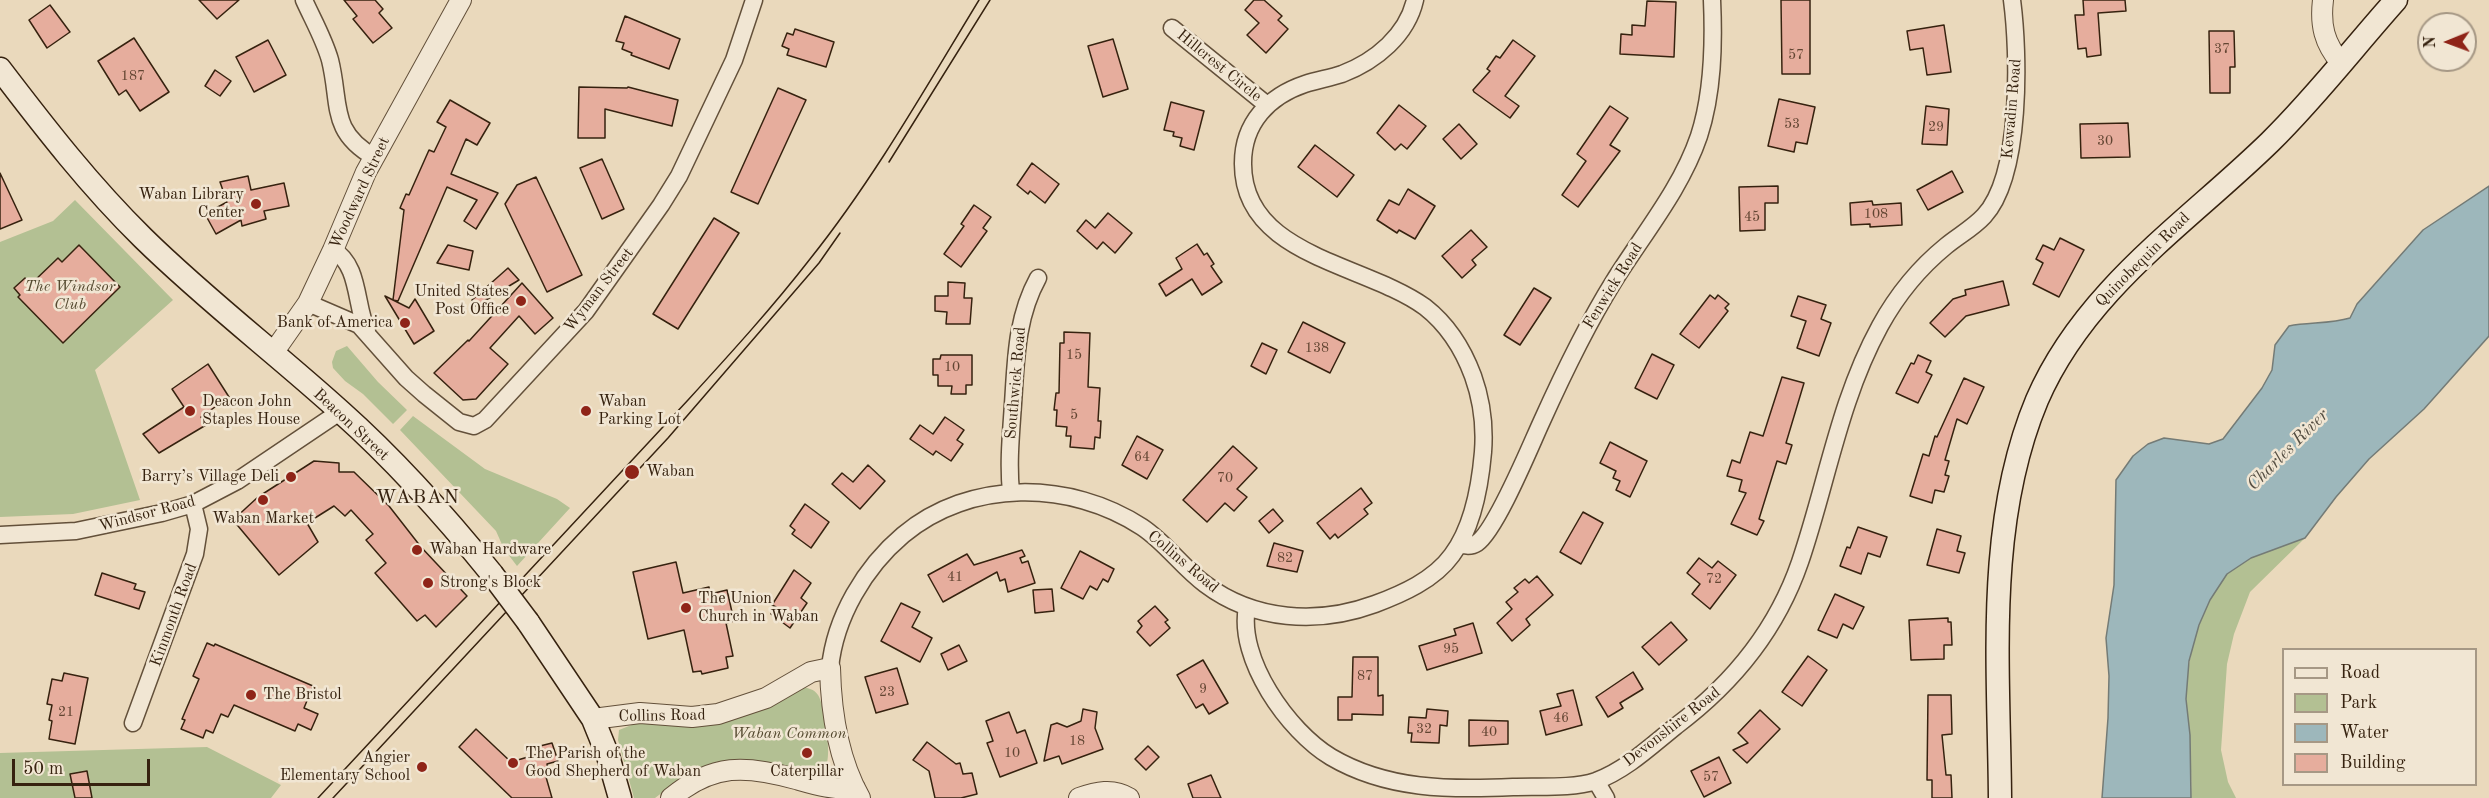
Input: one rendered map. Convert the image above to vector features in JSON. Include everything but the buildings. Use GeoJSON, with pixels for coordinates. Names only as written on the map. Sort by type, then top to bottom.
{"type":"FeatureCollection","features":[{"type":"Feature","properties":{"kind":"main road","name":"Quinobequin Road"},"geometry":{"type":"LineString","coordinates":[[2000,798],[1999,613],[2003,549],[2018,461],[2030,420],[2046,382],[2078,329],[2119,280],[2148,251],[2270,142],[2396,0]]}},
{"type":"Feature","properties":{"kind":"main road","name":"Beacon Street"},"geometry":{"type":"LineString","coordinates":[[0,69],[59,145],[113,207],[163,257],[341,411],[437,510],[492,574],[528,622],[592,719],[608,756],[620,798]]}},
{"type":"Feature","properties":{"kind":"street"},"geometry":{"type":"LineString","coordinates":[[304,0],[325,46],[344,130],[356,146],[374,157]]}},
{"type":"Feature","properties":{"kind":"street","name":"Woodward Street"},"geometry":{"type":"LineString","coordinates":[[273,354],[308,303],[374,157],[461,0]]}},
{"type":"Feature","properties":{"kind":"street","name":"Wyman Street"},"geometry":{"type":"LineString","coordinates":[[333,250],[346,259],[350,266],[360,315],[367,331],[406,378],[459,422],[474,426],[485,420],[586,311],[679,177],[734,60],[754,0]]}},
{"type":"Feature","properties":{"kind":"street","name":"Collins Road"},"geometry":{"type":"LineString","coordinates":[[857,793],[840,746],[830,668],[837,633],[854,597],[873,566],[895,542],[917,525],[951,506],[987,495],[1011,492],[1070,497],[1105,508],[1154,536],[1204,583],[1247,608],[1296,617],[1357,610],[1416,585],[1443,565],[1459,544],[1475,500],[1483,446],[1480,397],[1469,365],[1450,333],[1424,307],[1396,290],[1282,238],[1255,212],[1245,186],[1244,149],[1252,124],[1267,105],[1292,89],[1347,72],[1374,57],[1406,26],[1415,0]]}},
{"type":"Feature","properties":{"kind":"street","name":"Fenwick Road"},"geometry":{"type":"LineString","coordinates":[[1459,544],[1467,546],[1476,543],[1500,509],[1586,329],[1674,189],[1691,155],[1705,115],[1708,94],[1712,51],[1712,0]]}},
{"type":"Feature","properties":{"kind":"street","name":"Kewadin Road"},"geometry":{"type":"LineString","coordinates":[[1986,214],[2000,189],[2010,146],[2017,60],[2012,0]]}},
{"type":"Feature","properties":{"kind":"street"},"geometry":{"type":"LineString","coordinates":[[2323,0],[2324,34],[2330,50],[2341,63]]}},
{"type":"Feature","properties":{"kind":"street","name":"Hillcrest Circle"},"geometry":{"type":"LineString","coordinates":[[1172,28],[1267,105]]}},
{"type":"Feature","properties":{"kind":"street","name":"Devonshire Road"},"geometry":{"type":"LineString","coordinates":[[1247,608],[1245,628],[1248,648],[1278,704],[1288,720],[1314,746],[1343,764],[1379,779],[1430,788],[1467,789],[1562,785],[1596,781],[1630,762],[1703,706],[1729,681],[1755,648],[1797,570],[1843,412],[1866,354],[1887,315],[1921,268],[1986,214]]}},
{"type":"Feature","properties":{"kind":"street","name":"Southwick Road"},"geometry":{"type":"LineString","coordinates":[[1011,492],[1009,458],[1017,343],[1023,311],[1038,278]]}},
{"type":"Feature","properties":{"kind":"street","name":"Wyman Street"},"geometry":{"type":"LineString","coordinates":[[308,303],[352,321],[367,331]]}},
{"type":"Feature","properties":{"kind":"street","name":"Windsor Road"},"geometry":{"type":"LineString","coordinates":[[0,534],[76,531],[193,504],[230,486],[341,411]]}},
{"type":"Feature","properties":{"kind":"street","name":"Kinmonth Road"},"geometry":{"type":"LineString","coordinates":[[133,723],[194,558],[199,529],[193,504]]}},
{"type":"Feature","properties":{"kind":"street","name":"Collins Road"},"geometry":{"type":"LineString","coordinates":[[592,719],[640,713],[692,717],[718,714],[766,698],[811,672],[830,668]]}},
{"type":"Feature","properties":{"kind":"street"},"geometry":{"type":"LineString","coordinates":[[671,798],[705,775],[738,769],[772,773],[825,788],[857,793]]}},
{"type":"Feature","properties":{"kind":"street"},"geometry":{"type":"LineString","coordinates":[[1596,781],[1606,798]]}},
{"type":"Feature","properties":{"kind":"street"},"geometry":{"type":"LineString","coordinates":[[1079,798],[1114,792],[1129,798]]}},
{"type":"Feature","properties":{"kind":"green space","name":"The Windsor Club"},"geometry":{"type":"Polygon","coordinates":[[[75,200],[173,300],[95,370],[140,500],[73,514],[0,517],[0,242],[53,221],[75,200]]]}},
{"type":"Feature","properties":{"kind":"green space"},"geometry":{"type":"Polygon","coordinates":[[[347,346],[378,382],[407,410],[393,424],[333,368],[332,362],[336,351],[347,346]]]}},
{"type":"Feature","properties":{"kind":"green space"},"geometry":{"type":"Polygon","coordinates":[[[413,416],[485,469],[557,499],[570,508],[517,566],[504,549],[496,531],[400,430],[413,416]]]}},
{"type":"Feature","properties":{"kind":"green space"},"geometry":{"type":"Polygon","coordinates":[[[2305,538],[2250,592],[2234,634],[2227,664],[2221,750],[2228,782],[2236,798],[2191,798],[2186,698],[2189,664],[2201,620],[2215,590],[2227,574],[2264,552],[2305,538]]]}},
{"type":"Feature","properties":{"kind":"green space","name":"Waban Common"},"geometry":{"type":"Polygon","coordinates":[[[802,687],[813,690],[818,695],[825,717],[828,757],[826,764],[820,770],[813,774],[699,770],[680,779],[655,798],[634,798],[618,740],[619,730],[634,724],[675,724],[802,687]]]}},
{"type":"Feature","properties":{"kind":"green space"},"geometry":{"type":"Polygon","coordinates":[[[207,747],[281,785],[271,798],[0,798],[0,753],[207,747]]]}},
{"type":"Feature","properties":{"kind":"water","name":"Charles River"},"geometry":{"type":"Polygon","coordinates":[[[2489,186],[2489,336],[2424,409],[2369,459],[2305,538],[2251,558],[2227,574],[2210,600],[2199,625],[2189,661],[2186,699],[2190,735],[2191,798],[2102,798],[2108,718],[2109,676],[2106,638],[2114,585],[2116,480],[2133,456],[2148,444],[2164,438],[2209,444],[2223,439],[2262,388],[2272,370],[2275,345],[2289,326],[2350,318],[2357,304],[2423,230],[2489,186]]]}},
{"type":"Feature","properties":{"kind":"tram line"},"geometry":{"type":"LineString","coordinates":[[318,798],[688,400],[781,295],[878,165],[979,0]]}},
{"type":"Feature","properties":{"kind":"tram line"},"geometry":{"type":"LineString","coordinates":[[889,162],[990,0]]}},
{"type":"Feature","properties":{"kind":"tram line"},"geometry":{"type":"LineString","coordinates":[[333,798],[668,438],[819,263],[840,233]]}},
{"type":"Feature","properties":{"kind":"place","name":"Waban Library Center"},"geometry":{"type":"Point","coordinates":[256,204]}},
{"type":"Feature","properties":{"kind":"place","name":"United States Post Office"},"geometry":{"type":"Point","coordinates":[521,301]}},
{"type":"Feature","properties":{"kind":"place","name":"Bank of America"},"geometry":{"type":"Point","coordinates":[405,323]}},
{"type":"Feature","properties":{"kind":"place","name":"Deacon John Staples House"},"geometry":{"type":"Point","coordinates":[190,411]}},
{"type":"Feature","properties":{"kind":"place","name":"Waban Parking Lot"},"geometry":{"type":"Point","coordinates":[586,411]}},
{"type":"Feature","properties":{"kind":"place","name":"Waban"},"geometry":{"type":"Point","coordinates":[632,472]}},
{"type":"Feature","properties":{"kind":"place","name":"Barry’s Village Deli"},"geometry":{"type":"Point","coordinates":[291,477]}},
{"type":"Feature","properties":{"kind":"place","name":"Waban Market"},"geometry":{"type":"Point","coordinates":[263,500]}},
{"type":"Feature","properties":{"kind":"place","name":"Waban Hardware"},"geometry":{"type":"Point","coordinates":[417,550]}},
{"type":"Feature","properties":{"kind":"place","name":"Strong's Block"},"geometry":{"type":"Point","coordinates":[428,583]}},
{"type":"Feature","properties":{"kind":"place","name":"The Union Church in Waban"},"geometry":{"type":"Point","coordinates":[686,608]}},
{"type":"Feature","properties":{"kind":"place","name":"The Bristol"},"geometry":{"type":"Point","coordinates":[251,695]}},
{"type":"Feature","properties":{"kind":"place","name":"Caterpillar"},"geometry":{"type":"Point","coordinates":[807,753]}},
{"type":"Feature","properties":{"kind":"place","name":"The Parish of the Good Shepherd of Waban"},"geometry":{"type":"Point","coordinates":[513,763]}},
{"type":"Feature","properties":{"kind":"place","name":"Angier Elementary School"},"geometry":{"type":"Point","coordinates":[422,767]}},
{"type":"Feature","properties":{"kind":"district","name":"WABAN"},"geometry":{"type":"Point","coordinates":[418,498]}}]}
